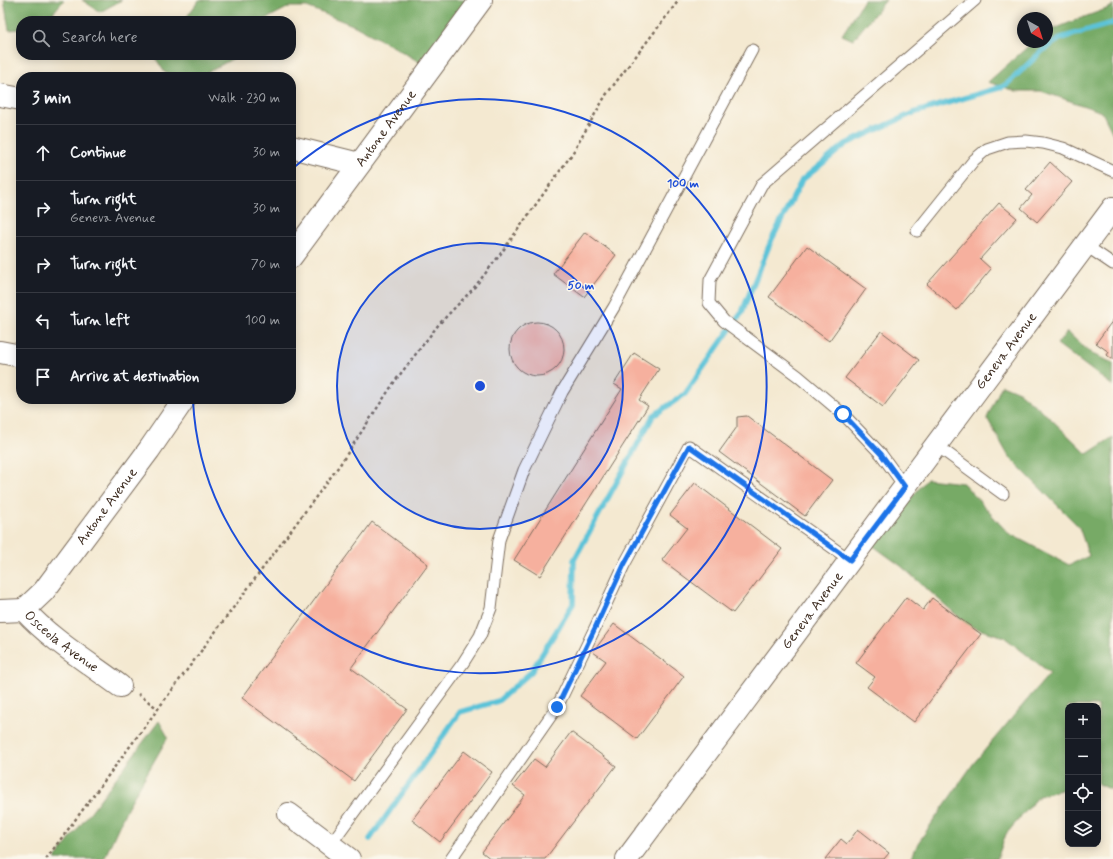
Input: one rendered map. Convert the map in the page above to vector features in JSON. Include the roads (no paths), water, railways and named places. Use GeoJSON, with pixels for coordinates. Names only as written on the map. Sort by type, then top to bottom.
{"type":"FeatureCollection","features":[{"type":"Feature","properties":{"kind":"street","name":"Antone Avenue"},"geometry":{"type":"LineString","coordinates":[[296,250],[481,0]]}},
{"type":"Feature","properties":{"kind":"street"},"geometry":{"type":"LineString","coordinates":[[0,95],[16,98]]}},
{"type":"Feature","properties":{"kind":"street"},"geometry":{"type":"LineString","coordinates":[[296,148],[359,164]]}},
{"type":"Feature","properties":{"kind":"street","name":"Geneva Avenue"},"geometry":{"type":"LineString","coordinates":[[627,859],[1113,208]]}},
{"type":"Feature","properties":{"kind":"street"},"geometry":{"type":"LineString","coordinates":[[0,352],[16,355]]}},
{"type":"Feature","properties":{"kind":"street","name":"Antone Avenue"},"geometry":{"type":"LineString","coordinates":[[24,610],[44,591],[149,450],[181,404]]}},
{"type":"Feature","properties":{"kind":"street","name":"Osceola Avenue"},"geometry":{"type":"LineString","coordinates":[[0,611],[24,610],[52,637],[120,686]]}},
{"type":"Feature","properties":{"kind":"street"},"geometry":{"type":"LineString","coordinates":[[289,814],[349,859]]}},
{"type":"Feature","properties":{"kind":"lane"},"geometry":{"type":"LineString","coordinates":[[905,487],[881,454],[843,414],[798,376],[724,321],[709,304],[710,280],[762,184],[975,0]]}},
{"type":"Feature","properties":{"kind":"lane"},"geometry":{"type":"LineString","coordinates":[[330,845],[464,663],[480,636],[491,608],[499,540],[524,470],[562,392],[614,307],[752,50]]}},
{"type":"Feature","properties":{"kind":"lane"},"geometry":{"type":"LineString","coordinates":[[917,231],[974,160],[987,149],[1008,142],[1043,142],[1063,148],[1113,171]]}},
{"type":"Feature","properties":{"kind":"lane"},"geometry":{"type":"LineString","coordinates":[[1085,245],[1113,264]]}},
{"type":"Feature","properties":{"kind":"lane"},"geometry":{"type":"LineString","coordinates":[[936,445],[1003,494]]}},
{"type":"Feature","properties":{"kind":"lane"},"geometry":{"type":"LineString","coordinates":[[451,859],[557,707],[624,565],[689,446],[850,560]]}},
{"type":"Feature","properties":{"kind":"waterway"},"geometry":{"type":"LineString","coordinates":[[370,839],[460,712],[498,701],[531,672],[573,604],[574,560],[653,416],[685,394],[742,312],[771,241],[802,180],[846,144],[913,113],[1002,87],[1042,51],[1061,38],[1113,23]]}}]}
